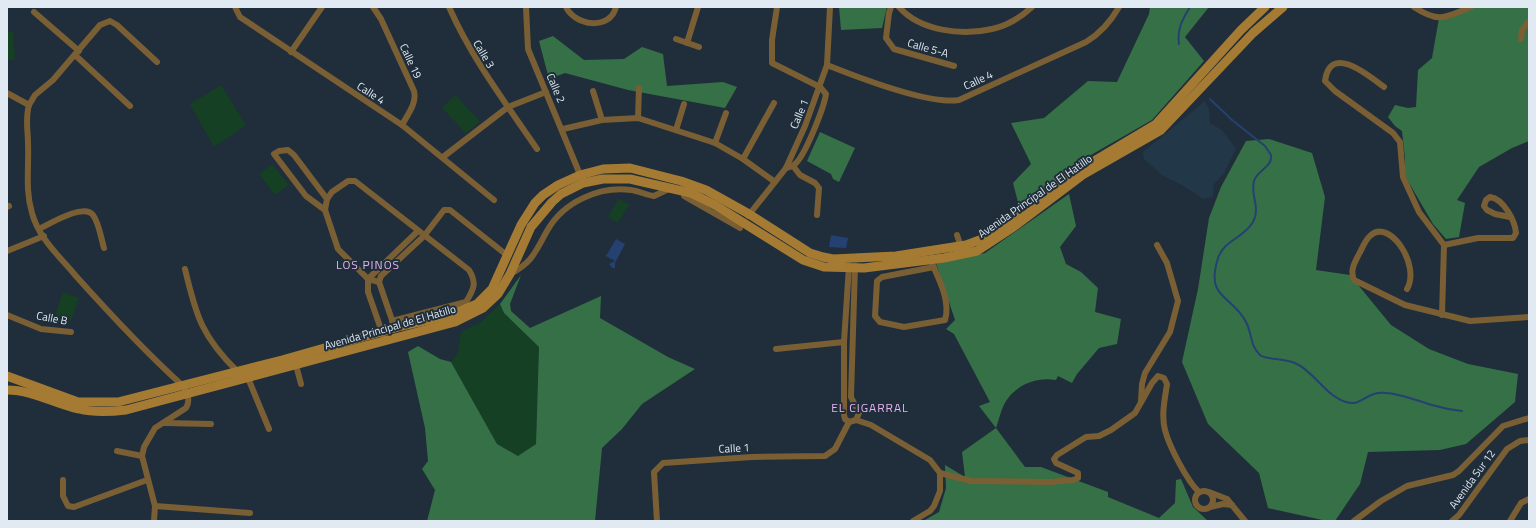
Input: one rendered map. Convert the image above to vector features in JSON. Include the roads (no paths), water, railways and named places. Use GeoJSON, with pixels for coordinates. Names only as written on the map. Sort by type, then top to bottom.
{"type":"FeatureCollection","features":[{"type":"Feature","properties":{"kind":"main road","name":"Avenida Principal de El Hatillo"},"geometry":{"type":"LineString","coordinates":[[10,390],[42,397],[78,409],[111,412],[126,410],[238,372],[383,337],[397,338],[469,317],[489,303],[498,294],[510,274],[537,218],[561,194],[582,179],[630,179],[684,191],[702,198],[744,221],[810,253],[833,259],[896,256],[961,247],[985,238],[1062,180],[1156,124],[1265,7]]}},
{"type":"Feature","properties":{"kind":"main road","name":"Avenida Principal de El Hatillo"},"geometry":{"type":"LineString","coordinates":[[7,376],[78,402],[118,402],[248,378],[296,365],[383,337],[393,324],[451,315],[477,304],[492,289],[521,225],[535,204],[550,189],[582,179],[603,169],[620,168],[654,173],[706,190],[744,221],[803,260],[824,267],[852,268],[932,263],[962,255],[986,246],[1084,174],[1162,130],[1253,33],[1283,7]]}},
{"type":"Feature","properties":{"kind":"street","name":"Calle 4"},"geometry":{"type":"LineString","coordinates":[[235,7],[240,17],[402,125],[494,200]]}},
{"type":"Feature","properties":{"kind":"street"},"geometry":{"type":"LineString","coordinates":[[291,52],[322,7]]}},
{"type":"Feature","properties":{"kind":"street","name":"Calle 19"},"geometry":{"type":"LineString","coordinates":[[373,7],[381,20],[414,91],[415,97],[413,106],[402,125]]}},
{"type":"Feature","properties":{"kind":"street","name":"Calle 3"},"geometry":{"type":"LineString","coordinates":[[449,7],[462,37],[486,76],[537,149]]}},
{"type":"Feature","properties":{"kind":"street","name":"Calle 2"},"geometry":{"type":"LineString","coordinates":[[526,7],[528,49],[582,179]]}},
{"type":"Feature","properties":{"kind":"street"},"geometry":{"type":"LineString","coordinates":[[566,7],[570,15],[579,22],[592,24],[606,20],[615,12],[616,7]]}},
{"type":"Feature","properties":{"kind":"street"},"geometry":{"type":"LineString","coordinates":[[687,43],[698,7]]}},
{"type":"Feature","properties":{"kind":"street"},"geometry":{"type":"LineString","coordinates":[[777,7],[772,40],[772,63],[820,87],[824,90],[825,98],[802,156],[793,166],[786,168]]}},
{"type":"Feature","properties":{"kind":"street","name":"Calle 1"},"geometry":{"type":"LineString","coordinates":[[744,221],[786,168],[805,126],[827,65],[830,7]]}},
{"type":"Feature","properties":{"kind":"street","name":"Calle 5-A"},"geometry":{"type":"LineString","coordinates":[[891,7],[886,38],[894,49],[954,66]]}},
{"type":"Feature","properties":{"kind":"street"},"geometry":{"type":"LineString","coordinates":[[899,7],[914,20],[939,29],[978,31],[992,29],[1009,23],[1022,16],[1032,7]]}},
{"type":"Feature","properties":{"kind":"street","name":"Calle 4"},"geometry":{"type":"LineString","coordinates":[[827,65],[885,88],[945,101],[959,100],[1086,42],[1100,33],[1119,7]]}},
{"type":"Feature","properties":{"kind":"street"},"geometry":{"type":"LineString","coordinates":[[1414,7],[1427,16],[1439,18],[1472,7]]}},
{"type":"Feature","properties":{"kind":"street"},"geometry":{"type":"LineString","coordinates":[[34,12],[130,106]]}},
{"type":"Feature","properties":{"kind":"street"},"geometry":{"type":"LineString","coordinates":[[154,521],[155,506],[147,480],[142,456],[146,442],[151,432],[159,425],[165,423],[186,408],[189,402],[185,390],[125,331],[53,250],[39,229],[32,215],[27,188],[28,143],[26,118],[29,105],[35,95],[53,80],[100,25],[110,21],[117,24],[157,62]]}},
{"type":"Feature","properties":{"kind":"street"},"geometry":{"type":"LineString","coordinates":[[1521,39],[1522,30],[1529,21]]}},
{"type":"Feature","properties":{"kind":"street"},"geometry":{"type":"LineString","coordinates":[[676,40],[699,47]]}},
{"type":"Feature","properties":{"kind":"street"},"geometry":{"type":"LineString","coordinates":[[1384,87],[1348,64],[1339,63],[1331,65],[1326,71],[1325,81],[1335,91],[1393,133],[1400,142],[1403,177],[1419,212],[1444,245],[1442,315]]}},
{"type":"Feature","properties":{"kind":"street"},"geometry":{"type":"LineString","coordinates":[[638,118],[640,88]]}},
{"type":"Feature","properties":{"kind":"street"},"geometry":{"type":"LineString","coordinates":[[593,91],[602,120]]}},
{"type":"Feature","properties":{"kind":"street"},"geometry":{"type":"LineString","coordinates":[[443,157],[508,107],[546,92]]}},
{"type":"Feature","properties":{"kind":"street"},"geometry":{"type":"LineString","coordinates":[[7,93],[29,105]]}},
{"type":"Feature","properties":{"kind":"street"},"geometry":{"type":"LineString","coordinates":[[743,158],[774,103]]}},
{"type":"Feature","properties":{"kind":"street"},"geometry":{"type":"LineString","coordinates":[[676,130],[684,104]]}},
{"type":"Feature","properties":{"kind":"street"},"geometry":{"type":"LineString","coordinates":[[715,143],[726,113]]}},
{"type":"Feature","properties":{"kind":"street"},"geometry":{"type":"LineString","coordinates":[[562,129],[602,120],[638,118],[715,143],[743,158],[775,182]]}},
{"type":"Feature","properties":{"kind":"street"},"geometry":{"type":"LineString","coordinates":[[325,210],[306,196],[274,154],[279,151],[288,150],[294,155],[327,199]]}},
{"type":"Feature","properties":{"kind":"street"},"geometry":{"type":"LineString","coordinates":[[793,166],[800,175],[815,183],[819,188],[817,215]]}},
{"type":"Feature","properties":{"kind":"street"},"geometry":{"type":"LineString","coordinates":[[379,282],[368,279],[338,249],[325,210],[327,199],[341,184],[348,181],[355,181],[418,232],[469,270],[474,279],[473,291],[466,302],[393,324]]}},
{"type":"Feature","properties":{"kind":"street"},"geometry":{"type":"LineString","coordinates":[[510,274],[529,262],[551,223],[559,214],[589,195],[616,189],[632,190],[654,196],[672,188]]}},
{"type":"Feature","properties":{"kind":"street"},"geometry":{"type":"LineString","coordinates":[[397,338],[379,282],[381,276],[385,270],[424,236],[444,210],[448,209],[508,256]]}},
{"type":"Feature","properties":{"kind":"street"},"geometry":{"type":"LineString","coordinates":[[39,229],[83,210],[89,212],[94,217],[104,248]]}},
{"type":"Feature","properties":{"kind":"street"},"geometry":{"type":"LineString","coordinates":[[1444,245],[1478,238],[1513,238],[1516,233],[1516,226],[1510,217]]}},
{"type":"Feature","properties":{"kind":"street"},"geometry":{"type":"LineString","coordinates":[[383,337],[368,292],[368,279],[418,232]]}},
{"type":"Feature","properties":{"kind":"street"},"geometry":{"type":"LineString","coordinates":[[1407,289],[1411,283],[1411,270],[1408,256],[1394,238],[1386,233],[1378,232],[1370,235],[1354,263],[1351,273],[1354,280],[1405,305],[1470,321],[1529,317]]}},
{"type":"Feature","properties":{"kind":"street"},"geometry":{"type":"LineString","coordinates":[[957,235],[961,247]]}},
{"type":"Feature","properties":{"kind":"street"},"geometry":{"type":"LineString","coordinates":[[7,251],[44,236]]}},
{"type":"Feature","properties":{"kind":"street"},"geometry":{"type":"LineString","coordinates":[[1141,401],[1141,389],[1145,373],[1170,332],[1178,300],[1167,263],[1157,245]]}},
{"type":"Feature","properties":{"kind":"street"},"geometry":{"type":"LineString","coordinates":[[852,258],[848,397],[844,415],[845,420],[849,422],[856,420],[871,425],[930,460],[940,473],[940,491],[934,506],[930,511],[913,521]]}},
{"type":"Feature","properties":{"kind":"street"},"geometry":{"type":"LineString","coordinates":[[932,263],[946,303],[948,313],[946,320],[904,327],[880,322],[875,316],[877,281],[882,277],[932,263]]}},
{"type":"Feature","properties":{"kind":"street"},"geometry":{"type":"LineString","coordinates":[[852,268],[844,342],[848,397],[859,413],[856,420]]}},
{"type":"Feature","properties":{"kind":"street"},"geometry":{"type":"LineString","coordinates":[[185,269],[196,313],[206,334],[218,351],[238,372]]}},
{"type":"Feature","properties":{"kind":"street"},"geometry":{"type":"LineString","coordinates":[[377,317],[389,312]]}},
{"type":"Feature","properties":{"kind":"street","name":"Calle B"},"geometry":{"type":"LineString","coordinates":[[7,315],[40,329],[71,332]]}},
{"type":"Feature","properties":{"kind":"street"},"geometry":{"type":"LineString","coordinates":[[776,349],[844,342]]}},
{"type":"Feature","properties":{"kind":"street"},"geometry":{"type":"LineString","coordinates":[[296,365],[301,384]]}},
{"type":"Feature","properties":{"kind":"street"},"geometry":{"type":"LineString","coordinates":[[940,473],[971,481],[1050,482],[1073,480],[1078,478],[1078,473],[1056,463],[1054,459],[1057,455],[1086,437],[1100,436],[1135,413],[1154,379],[1158,376],[1164,378],[1167,384],[1164,410],[1165,430],[1188,480],[1199,492]]}},
{"type":"Feature","properties":{"kind":"street"},"geometry":{"type":"LineString","coordinates":[[248,378],[269,429]]}},
{"type":"Feature","properties":{"kind":"street"},"geometry":{"type":"LineString","coordinates":[[1354,521],[1381,501],[1407,486],[1453,475],[1459,471],[1503,426],[1529,418]]}},
{"type":"Feature","properties":{"kind":"street","name":"Calle 1"},"geometry":{"type":"LineString","coordinates":[[657,521],[654,472],[663,463],[752,457],[825,456],[835,449],[849,422]]}},
{"type":"Feature","properties":{"kind":"street"},"geometry":{"type":"LineString","coordinates":[[165,423],[211,424]]}},
{"type":"Feature","properties":{"kind":"street","name":"Avenida Sur 12"},"geometry":{"type":"LineString","coordinates":[[1452,521],[1464,509],[1507,449],[1520,441],[1529,440]]}},
{"type":"Feature","properties":{"kind":"street"},"geometry":{"type":"LineString","coordinates":[[117,451],[142,456]]}},
{"type":"Feature","properties":{"kind":"street"},"geometry":{"type":"LineString","coordinates":[[63,480],[63,496],[68,506],[74,507],[147,480]]}},
{"type":"Feature","properties":{"kind":"street"},"geometry":{"type":"LineString","coordinates":[[1208,491],[1213,499],[1209,508]]}},
{"type":"Feature","properties":{"kind":"street"},"geometry":{"type":"LineString","coordinates":[[1232,504],[1223,504],[1204,510],[1196,505],[1195,496],[1199,492],[1208,491],[1227,499],[1232,504],[1245,521]]}},
{"type":"Feature","properties":{"kind":"street"},"geometry":{"type":"LineString","coordinates":[[1510,521],[1521,503],[1529,499]]}},
{"type":"Feature","properties":{"kind":"street"},"geometry":{"type":"LineString","coordinates":[[155,506],[250,513]]}},
{"type":"Feature","properties":{"kind":"water"},"geometry":{"type":"Polygon","coordinates":[[[831,235],[848,238],[846,248],[829,247],[831,235]]]}},
{"type":"Feature","properties":{"kind":"water"},"geometry":{"type":"Polygon","coordinates":[[[616,239],[625,244],[615,263],[615,268],[612,268],[609,264],[615,261],[606,256],[616,239]]]}},
{"type":"Feature","properties":{"kind":"waterway"},"geometry":{"type":"LineString","coordinates":[[1179,44],[1181,25],[1190,7]]}},
{"type":"Feature","properties":{"kind":"waterway"},"geometry":{"type":"LineString","coordinates":[[1210,99],[1232,120],[1265,146],[1271,155],[1270,163],[1258,174],[1254,181],[1253,191],[1256,212],[1253,222],[1245,232],[1229,243],[1221,252],[1215,272],[1217,289],[1234,306],[1246,322],[1254,348],[1263,357],[1297,364],[1309,373],[1332,395],[1346,402],[1354,403],[1370,395],[1387,393],[1440,407],[1462,411]]}},
{"type":"Feature","properties":{"kind":"district","name":"LOS PINOS"},"geometry":{"type":"Point","coordinates":[368,264]}},
{"type":"Feature","properties":{"kind":"district","name":"EL CIGARRAL"},"geometry":{"type":"Point","coordinates":[870,407]}}]}
